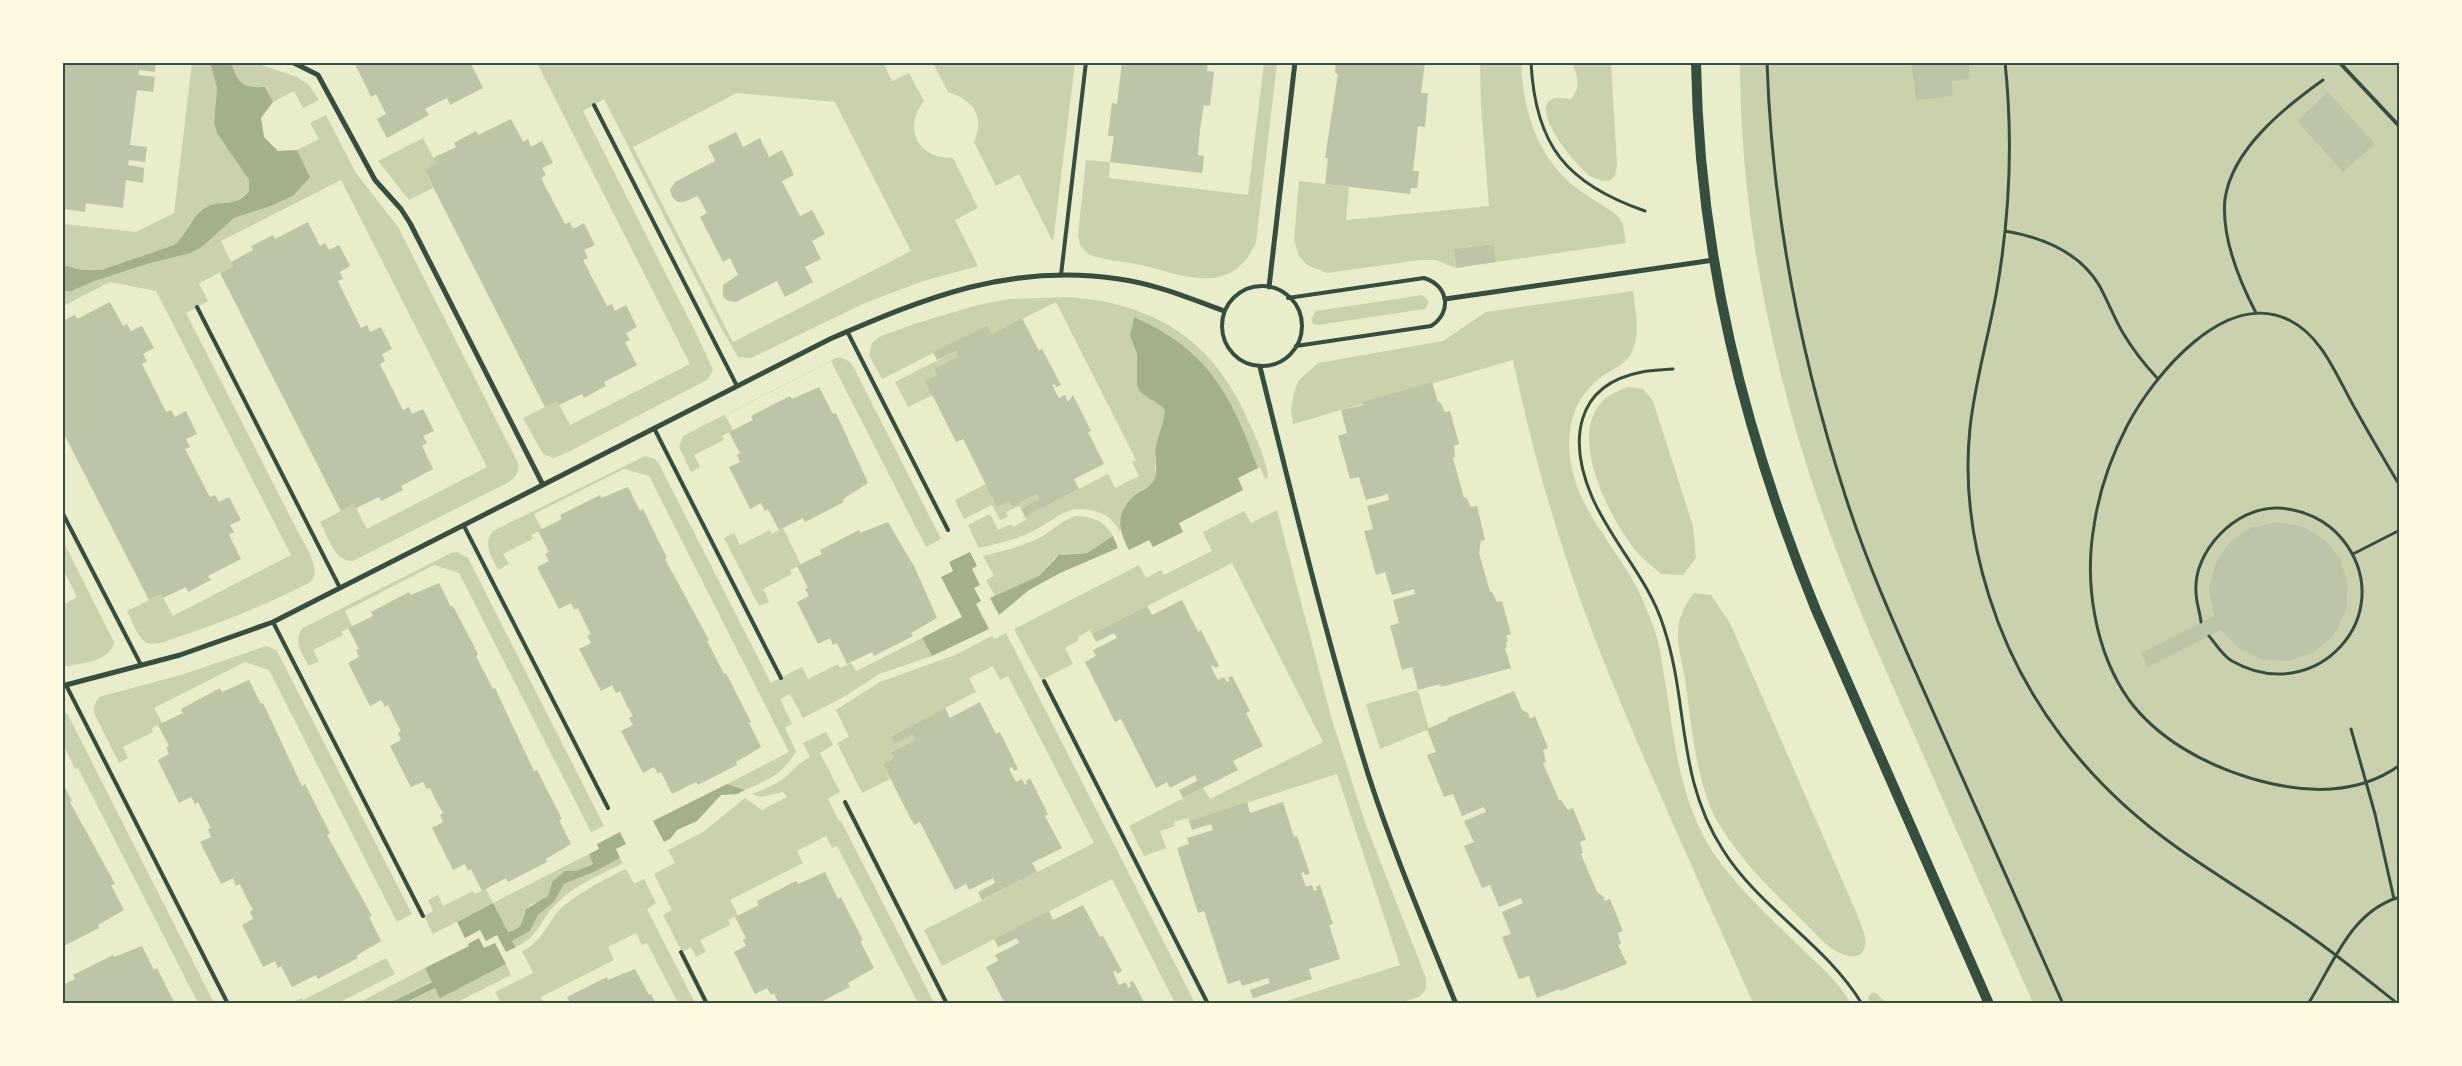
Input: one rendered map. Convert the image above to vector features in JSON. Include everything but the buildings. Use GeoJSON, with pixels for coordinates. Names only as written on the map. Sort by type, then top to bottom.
{"type":"FeatureCollection","features":[{"type":"Feature","properties":{"kind":"main road"},"geometry":{"type":"LineString","coordinates":[[1696,62],[1701,158],[1714,260],[1736,373],[1755,443],[1790,546],[1816,610],[1989,1004]]}},
{"type":"Feature","properties":{"kind":"street"},"geometry":{"type":"LineString","coordinates":[[292,62],[318,75],[375,180],[401,209],[410,223],[543,485]]}},
{"type":"Feature","properties":{"kind":"street"},"geometry":{"type":"LineString","coordinates":[[1269,287],[1295,62]]}},
{"type":"Feature","properties":{"kind":"street"},"geometry":{"type":"LineString","coordinates":[[1446,299],[1714,260]]}},
{"type":"Feature","properties":{"kind":"street"},"geometry":{"type":"LineString","coordinates":[[64,685],[141,666],[233,638],[273,622],[847,331],[886,314],[970,286],[1030,276],[1061,275],[1119,279],[1171,291],[1224,311]]}},
{"type":"Feature","properties":{"kind":"street"},"geometry":{"type":"LineString","coordinates":[[1260,367],[1321,609],[1370,778],[1412,895],[1455,1003]]}},
{"type":"Feature","properties":{"kind":"lane"},"geometry":{"type":"LineString","coordinates":[[1061,275],[1086,62]]}},
{"type":"Feature","properties":{"kind":"lane"},"geometry":{"type":"LineString","coordinates":[[2340,64],[2400,127]]}},
{"type":"Feature","properties":{"kind":"lane"},"geometry":{"type":"LineString","coordinates":[[594,105],[737,386]]}},
{"type":"Feature","properties":{"kind":"lane"},"geometry":{"type":"LineString","coordinates":[[1289,297],[1424,278],[1436,283],[1446,299],[1441,318],[1431,326],[1296,346]]}},
{"type":"Feature","properties":{"kind":"lane"},"geometry":{"type":"LineString","coordinates":[[1259,285],[1269,287],[1274,286],[1289,297],[1298,307],[1302,323],[1301,338],[1293,352],[1280,362],[1260,367],[1235,357],[1226,344],[1221,328],[1224,311],[1231,299],[1243,289],[1259,285]]}},
{"type":"Feature","properties":{"kind":"lane"},"geometry":{"type":"LineString","coordinates":[[197,307],[340,588]]}},
{"type":"Feature","properties":{"kind":"lane"},"geometry":{"type":"LineString","coordinates":[[847,331],[948,530]]}},
{"type":"Feature","properties":{"kind":"lane"},"geometry":{"type":"LineString","coordinates":[[654,428],[781,678]]}},
{"type":"Feature","properties":{"kind":"lane"},"geometry":{"type":"LineString","coordinates":[[62,512],[141,666]]}},
{"type":"Feature","properties":{"kind":"lane"},"geometry":{"type":"LineString","coordinates":[[464,526],[608,808]]}},
{"type":"Feature","properties":{"kind":"lane"},"geometry":{"type":"LineString","coordinates":[[273,622],[423,916]]}},
{"type":"Feature","properties":{"kind":"lane"},"geometry":{"type":"LineString","coordinates":[[1044,681],[1208,1004]]}},
{"type":"Feature","properties":{"kind":"lane"},"geometry":{"type":"LineString","coordinates":[[64,685],[228,1004]]}},
{"type":"Feature","properties":{"kind":"lane"},"geometry":{"type":"LineString","coordinates":[[845,802],[947,1004]]}},
{"type":"Feature","properties":{"kind":"lane"},"geometry":{"type":"LineString","coordinates":[[681,952],[707,1004]]}},
{"type":"Feature","properties":{"kind":"path"},"geometry":{"type":"LineString","coordinates":[[1531,62],[1532,95],[1541,124],[1554,150],[1578,177],[1596,190],[1620,202],[1646,211]]}},
{"type":"Feature","properties":{"kind":"path"},"geometry":{"type":"LineString","coordinates":[[1767,62],[1772,163],[1785,259],[1814,390],[1846,499],[1906,652],[2063,1004]]}},
{"type":"Feature","properties":{"kind":"path"},"geometry":{"type":"LineString","coordinates":[[2005,62],[2009,132],[2005,231],[1997,290],[1973,408],[1968,471],[1971,514],[1977,550],[1996,619],[2010,653],[2022,677],[2054,729],[2108,791],[2175,846],[2297,927],[2398,1004]]}},
{"type":"Feature","properties":{"kind":"path"},"geometry":{"type":"LineString","coordinates":[[2256,313],[2239,275],[2228,235],[2225,206],[2230,183],[2241,160],[2272,121],[2340,64]]}},
{"type":"Feature","properties":{"kind":"path"},"geometry":{"type":"LineString","coordinates":[[2005,231],[2047,242],[2066,252],[2082,264],[2099,286],[2131,346],[2158,379]]}},
{"type":"Feature","properties":{"kind":"path"},"geometry":{"type":"LineString","coordinates":[[2400,486],[2319,345],[2310,334],[2291,321],[2268,313],[2240,315],[2214,328],[2194,343],[2158,379],[2135,412],[2116,450],[2103,485],[2093,527],[2091,577],[2095,616],[2101,639],[2116,677],[2129,700],[2158,730],[2192,754],[2230,771],[2293,789],[2338,789],[2367,782],[2386,774],[2400,765]]}},
{"type":"Feature","properties":{"kind":"path"},"geometry":{"type":"LineString","coordinates":[[1673,369],[1640,372],[1608,385],[1595,395],[1586,408],[1580,426],[1580,454],[1583,471],[1597,506],[1645,583],[1665,629],[1688,762],[1705,817],[1723,850],[1739,871],[1844,977],[1862,1004]]}},
{"type":"Feature","properties":{"kind":"path"},"geometry":{"type":"LineString","coordinates":[[2201,622],[2195,591],[2202,560],[2218,534],[2244,516],[2276,508],[2306,513],[2333,528],[2353,554],[2362,585],[2359,616],[2344,643],[2320,664],[2290,675],[2259,673],[2231,660],[2209,636]]}},
{"type":"Feature","properties":{"kind":"path"},"geometry":{"type":"LineString","coordinates":[[2353,554],[2400,530]]}},
{"type":"Feature","properties":{"kind":"path"},"geometry":{"type":"LineString","coordinates":[[2351,729],[2367,782],[2394,899]]}},
{"type":"Feature","properties":{"kind":"path"},"geometry":{"type":"LineString","coordinates":[[2308,1004],[2336,956],[2361,920],[2394,899],[2400,898]]}},
{"type":"Feature","properties":{"kind":"shaded area"},"geometry":{"type":"Polygon","coordinates":[[[883,62],[892,81],[909,73],[924,101],[917,111],[914,121],[914,131],[917,140],[923,148],[931,153],[941,157],[953,158],[978,208],[955,220],[978,266],[920,282],[865,303],[751,358],[738,357],[719,324],[604,99],[583,111],[713,370],[707,380],[568,452],[554,458],[543,454],[523,418],[557,401],[570,425],[690,364],[537,63],[883,62]],[[737,93],[633,147],[733,342],[911,251],[835,102],[737,93]]]}},
{"type":"Feature","properties":{"kind":"shaded area"},"geometry":{"type":"Polygon","coordinates":[[[192,63],[210,63],[217,88],[214,123],[249,180],[249,191],[236,202],[200,212],[181,239],[174,245],[101,270],[81,270],[63,265],[63,224],[136,232],[174,213],[192,63]]]}},
{"type":"Feature","properties":{"kind":"shaded area"},"geometry":{"type":"Polygon","coordinates":[[[210,63],[231,63],[236,76],[242,83],[251,87],[265,87],[273,102],[261,118],[264,137],[278,151],[297,150],[310,177],[294,195],[271,206],[234,218],[202,247],[191,253],[147,264],[71,291],[63,291],[63,265],[81,270],[101,270],[174,245],[179,241],[200,211],[211,205],[238,200],[249,191],[249,180],[217,133],[214,123],[217,88],[210,63]]]}},
{"type":"Feature","properties":{"kind":"shaded area"},"geometry":{"type":"Polygon","coordinates":[[[231,63],[256,63],[297,77],[309,85],[319,100],[303,108],[294,91],[273,102],[265,87],[251,87],[242,83],[236,76],[231,63]]]}},
{"type":"Feature","properties":{"kind":"shaded area"},"geometry":{"type":"Polygon","coordinates":[[[933,63],[1075,63],[1053,242],[1019,174],[996,186],[974,142],[978,125],[975,111],[965,100],[948,92],[933,63]]]}},
{"type":"Feature","properties":{"kind":"shaded area"},"geometry":{"type":"Polygon","coordinates":[[[1264,63],[1277,63],[1256,242],[1246,259],[1234,270],[1221,276],[1206,278],[1175,274],[1088,254],[1080,245],[1078,235],[1086,160],[1110,162],[1109,178],[1248,195],[1264,63]]]}},
{"type":"Feature","properties":{"kind":"shaded area"},"geometry":{"type":"Polygon","coordinates":[[[1480,63],[1521,63],[1522,80],[1529,114],[1541,146],[1561,174],[1574,186],[1618,216],[1623,224],[1626,243],[1496,262],[1494,244],[1454,249],[1456,268],[1435,260],[1420,260],[1327,273],[1307,265],[1299,256],[1294,240],[1299,181],[1349,187],[1346,220],[1489,206],[1481,106],[1480,63]]]}},
{"type":"Feature","properties":{"kind":"shaded area"},"geometry":{"type":"Polygon","coordinates":[[[1572,63],[1611,63],[1617,165],[1615,176],[1609,181],[1590,176],[1576,163],[1559,141],[1547,118],[1546,108],[1549,101],[1557,98],[1571,99],[1574,95],[1577,86],[1577,76],[1572,63]]]}},
{"type":"Feature","properties":{"kind":"shaded area"},"geometry":{"type":"Polygon","coordinates":[[[1740,63],[2399,63],[2399,1003],[2033,1003],[1845,574],[1806,462],[1789,407],[1775,350],[1753,236],[1746,178],[1740,63]]]}},
{"type":"Feature","properties":{"kind":"shaded area"},"geometry":{"type":"Polygon","coordinates":[[[326,115],[356,173],[398,227],[518,463],[517,474],[506,484],[353,561],[341,557],[332,547],[320,522],[354,504],[367,529],[487,467],[341,180],[221,241],[233,266],[199,283],[208,301],[186,313],[309,551],[314,565],[315,572],[313,578],[309,583],[294,591],[230,618],[164,642],[148,643],[138,634],[127,611],[161,594],[173,616],[291,555],[156,291],[110,282],[63,306],[63,291],[71,291],[147,264],[191,253],[202,247],[234,218],[271,206],[310,177],[297,150],[319,139],[310,123],[326,115]]]}},
{"type":"Feature","properties":{"kind":"shaded area"},"geometry":{"type":"Polygon","coordinates":[[[423,138],[436,163],[424,169],[433,188],[409,200],[378,161],[423,138]]]}},
{"type":"Feature","properties":{"kind":"shaded area"},"geometry":{"type":"Polygon","coordinates":[[[1633,291],[1637,330],[1632,352],[1624,363],[1604,375],[1586,391],[1575,411],[1569,446],[1574,477],[1588,511],[1638,590],[1654,628],[1660,652],[1677,755],[1687,796],[1703,836],[1734,880],[1830,976],[1850,1003],[1753,1003],[1632,731],[1582,605],[1548,501],[1529,431],[1513,360],[1293,424],[1291,409],[1295,389],[1299,380],[1318,363],[1443,341],[1486,312],[1633,291]]]}},
{"type":"Feature","properties":{"kind":"shaded area"},"geometry":{"type":"Polygon","coordinates":[[[1423,295],[1429,302],[1425,309],[1318,325],[1313,324],[1311,319],[1316,311],[1423,295]]]}},
{"type":"Feature","properties":{"kind":"shaded area"},"geometry":{"type":"Polygon","coordinates":[[[1069,297],[1101,301],[1130,308],[1156,319],[1180,333],[1202,350],[1237,397],[1259,445],[1268,477],[1265,479],[1260,467],[1258,468],[1238,419],[1226,397],[1214,378],[1199,360],[1181,344],[1134,317],[1130,336],[1137,354],[1137,385],[1164,408],[1164,421],[1156,446],[1155,476],[1152,484],[1137,493],[1124,507],[1120,532],[1105,515],[1087,509],[1078,509],[1062,514],[1019,537],[979,548],[968,525],[990,514],[998,530],[1011,524],[1013,527],[1026,520],[1025,517],[1108,474],[1115,488],[1139,476],[1132,462],[1136,460],[1056,302],[992,334],[988,325],[882,379],[869,355],[872,343],[879,337],[914,324],[978,305],[1009,299],[1069,297]]]}},
{"type":"Feature","properties":{"kind":"shaded area"},"geometry":{"type":"Polygon","coordinates":[[[1134,317],[1160,330],[1181,344],[1199,360],[1214,378],[1238,418],[1258,468],[1238,478],[1243,490],[1179,523],[1183,532],[1153,547],[1149,540],[1129,550],[1122,535],[1121,515],[1124,508],[1135,495],[1149,486],[1154,480],[1156,446],[1164,413],[1164,408],[1140,392],[1137,385],[1137,354],[1130,336],[1134,317]]]}},
{"type":"Feature","properties":{"kind":"shaded area"},"geometry":{"type":"Polygon","coordinates":[[[956,351],[958,356],[934,369],[937,375],[926,381],[933,395],[908,407],[895,382],[956,351]]]}},
{"type":"Feature","properties":{"kind":"shaded area"},"geometry":{"type":"Polygon","coordinates":[[[838,357],[849,361],[853,366],[941,539],[926,547],[831,361],[725,415],[733,430],[722,436],[724,440],[694,455],[700,467],[691,472],[679,447],[683,436],[838,357]]]}},
{"type":"Feature","properties":{"kind":"shaded area"},"geometry":{"type":"Polygon","coordinates":[[[1629,387],[1643,389],[1653,401],[1693,526],[1696,558],[1683,575],[1661,574],[1636,551],[1615,520],[1597,480],[1591,459],[1589,438],[1592,420],[1600,404],[1606,398],[1629,387]]]}},
{"type":"Feature","properties":{"kind":"shaded area"},"geometry":{"type":"Polygon","coordinates":[[[645,456],[655,459],[659,464],[771,683],[802,667],[808,679],[838,664],[840,668],[851,663],[856,671],[922,638],[932,656],[879,674],[847,695],[803,718],[790,694],[780,699],[792,724],[785,728],[796,751],[786,766],[761,783],[745,790],[727,784],[789,752],[649,476],[624,469],[534,514],[542,530],[531,535],[533,539],[503,554],[509,564],[498,570],[488,546],[488,541],[493,531],[645,456]]]}},
{"type":"Feature","properties":{"kind":"shaded area"},"geometry":{"type":"Polygon","coordinates":[[[986,484],[1009,501],[1012,507],[1036,494],[1039,499],[1021,509],[1019,506],[1006,512],[1008,517],[1000,520],[992,505],[964,519],[955,500],[986,484]]]}},
{"type":"Feature","properties":{"kind":"shaded area"},"geometry":{"type":"Polygon","coordinates":[[[1277,510],[1332,720],[1366,825],[1426,978],[1426,987],[1423,993],[1410,1000],[1375,1005],[1280,1003],[1400,965],[1337,774],[1189,821],[1188,818],[1174,822],[1175,826],[1160,831],[1166,848],[1144,856],[1129,826],[1203,788],[1210,799],[1323,742],[1232,563],[1092,634],[1090,630],[1078,637],[1079,640],[1065,648],[1073,664],[1041,680],[1014,629],[1139,565],[1146,578],[1161,570],[1164,575],[1212,551],[1203,532],[1244,511],[1251,523],[1277,510]]]}},
{"type":"Feature","properties":{"kind":"shaded area"},"geometry":{"type":"Polygon","coordinates":[[[1076,516],[1088,517],[1098,521],[1113,536],[1087,553],[1063,554],[1055,558],[1039,576],[995,596],[986,580],[994,576],[983,556],[1036,540],[1063,522],[1076,516]]]}},
{"type":"Feature","properties":{"kind":"shaded area"},"geometry":{"type":"Polygon","coordinates":[[[783,528],[801,565],[790,570],[792,574],[763,589],[769,602],[759,606],[724,538],[734,533],[740,545],[770,530],[772,534],[783,528]]]}},
{"type":"Feature","properties":{"kind":"shaded area"},"geometry":{"type":"Polygon","coordinates":[[[1113,536],[1118,548],[1060,573],[1029,590],[999,615],[990,598],[1039,576],[1059,555],[1087,553],[1113,536]]]}},
{"type":"Feature","properties":{"kind":"shaded area"},"geometry":{"type":"Polygon","coordinates":[[[62,539],[114,642],[107,654],[100,658],[63,667],[63,605],[77,597],[63,569],[62,539]]]}},
{"type":"Feature","properties":{"kind":"shaded area"},"geometry":{"type":"Polygon","coordinates":[[[457,552],[468,558],[604,826],[591,832],[459,573],[434,565],[345,611],[352,626],[341,632],[343,635],[313,650],[319,661],[309,666],[298,642],[303,628],[451,553],[457,552]]]}},
{"type":"Feature","properties":{"kind":"shaded area"},"geometry":{"type":"Polygon","coordinates":[[[970,552],[977,566],[972,569],[980,585],[974,588],[981,601],[976,604],[989,629],[932,656],[922,638],[962,617],[941,577],[953,571],[949,562],[970,552]]]}},
{"type":"Feature","properties":{"kind":"shaded area"},"geometry":{"type":"Polygon","coordinates":[[[1694,593],[1711,595],[1730,623],[1857,914],[1865,941],[1865,946],[1860,955],[1844,955],[1829,946],[1756,874],[1725,834],[1709,804],[1699,769],[1692,732],[1678,634],[1681,617],[1694,593]]]}},
{"type":"Feature","properties":{"kind":"shaded area"},"geometry":{"type":"Polygon","coordinates":[[[1006,633],[1195,1003],[1175,1003],[1112,879],[942,966],[924,930],[1094,843],[1008,676],[1000,680],[993,666],[969,678],[976,692],[891,736],[895,744],[913,735],[915,740],[891,752],[894,758],[883,764],[890,779],[862,793],[837,743],[849,737],[836,710],[880,682],[955,655],[992,636],[994,639],[1006,633]]]}},
{"type":"Feature","properties":{"kind":"shaded area"},"geometry":{"type":"Polygon","coordinates":[[[266,646],[276,650],[279,655],[412,914],[397,922],[269,670],[245,662],[154,708],[162,723],[152,728],[153,732],[123,747],[128,758],[119,763],[94,713],[94,706],[99,697],[184,674],[266,646]]]}},
{"type":"Feature","properties":{"kind":"shaded area"},"geometry":{"type":"Polygon","coordinates":[[[1418,690],[1429,729],[1380,749],[1366,704],[1418,690]]]}},
{"type":"Feature","properties":{"kind":"shaded area"},"geometry":{"type":"Polygon","coordinates":[[[62,710],[68,715],[214,1003],[198,1003],[78,768],[75,769],[63,744],[62,710]]]}},
{"type":"Feature","properties":{"kind":"shaded area"},"geometry":{"type":"Polygon","coordinates":[[[826,732],[833,745],[820,753],[840,792],[828,799],[934,1003],[918,1003],[837,846],[832,848],[826,836],[797,851],[803,863],[730,900],[738,915],[728,920],[730,925],[700,940],[706,952],[696,957],[691,947],[682,952],[663,915],[672,910],[654,874],[675,863],[668,850],[703,832],[745,798],[762,810],[787,797],[783,792],[761,797],[752,794],[780,781],[810,757],[803,743],[826,732]]]}},
{"type":"Feature","properties":{"kind":"shaded area"},"geometry":{"type":"Polygon","coordinates":[[[727,784],[745,790],[737,794],[721,795],[697,821],[677,830],[670,839],[664,842],[653,821],[727,784]]]}},
{"type":"Feature","properties":{"kind":"shaded area"},"geometry":{"type":"Polygon","coordinates":[[[620,832],[626,844],[616,849],[620,858],[596,871],[564,884],[554,902],[538,915],[530,931],[512,941],[516,947],[506,952],[497,935],[486,941],[480,930],[465,938],[457,922],[493,903],[508,932],[517,929],[521,924],[526,909],[548,896],[552,882],[565,871],[576,871],[593,864],[589,854],[599,849],[597,844],[620,832]]]}},
{"type":"Feature","properties":{"kind":"shaded area"},"geometry":{"type":"Polygon","coordinates":[[[589,854],[594,863],[576,871],[564,872],[551,884],[548,896],[526,909],[521,926],[514,931],[508,933],[493,903],[589,854]]]}},
{"type":"Feature","properties":{"kind":"shaded area"},"geometry":{"type":"Polygon","coordinates":[[[620,858],[623,863],[588,881],[564,897],[551,909],[530,938],[516,947],[512,941],[530,931],[538,915],[554,902],[564,884],[596,871],[620,858]]]}},
{"type":"Feature","properties":{"kind":"shaded area"},"geometry":{"type":"Polygon","coordinates":[[[626,869],[634,884],[644,879],[656,903],[647,909],[695,1003],[678,1003],[647,943],[642,945],[636,933],[608,947],[614,960],[541,997],[544,1003],[501,1003],[495,992],[533,973],[522,951],[536,942],[560,910],[587,889],[626,869]]]}},
{"type":"Feature","properties":{"kind":"shaded area"},"geometry":{"type":"Polygon","coordinates":[[[486,889],[493,903],[433,934],[424,916],[433,911],[428,900],[438,895],[443,906],[473,891],[475,894],[486,889]]]}},
{"type":"Feature","properties":{"kind":"shaded area"},"geometry":{"type":"Polygon","coordinates":[[[479,938],[484,948],[495,943],[506,964],[440,998],[435,988],[405,1003],[389,1003],[432,982],[425,968],[469,946],[468,944],[479,938]]]}},
{"type":"Feature","properties":{"kind":"shaded area"},"geometry":{"type":"Polygon","coordinates":[[[386,958],[395,974],[338,1003],[290,1003],[302,998],[303,1000],[386,958]]]}},
{"type":"Feature","properties":{"kind":"shaded area"},"geometry":{"type":"Polygon","coordinates":[[[506,964],[511,975],[455,1003],[405,1004],[435,988],[441,997],[506,964]]]}},
{"type":"Feature","properties":{"kind":"shaded area"},"geometry":{"type":"Polygon","coordinates":[[[425,968],[432,981],[389,1003],[356,1004],[425,968]]]}},
{"type":"Feature","properties":{"kind":"shaded area"},"geometry":{"type":"Polygon","coordinates":[[[1871,993],[1876,993],[1887,1003],[1869,1003],[1868,997],[1871,993]]]}}]}
